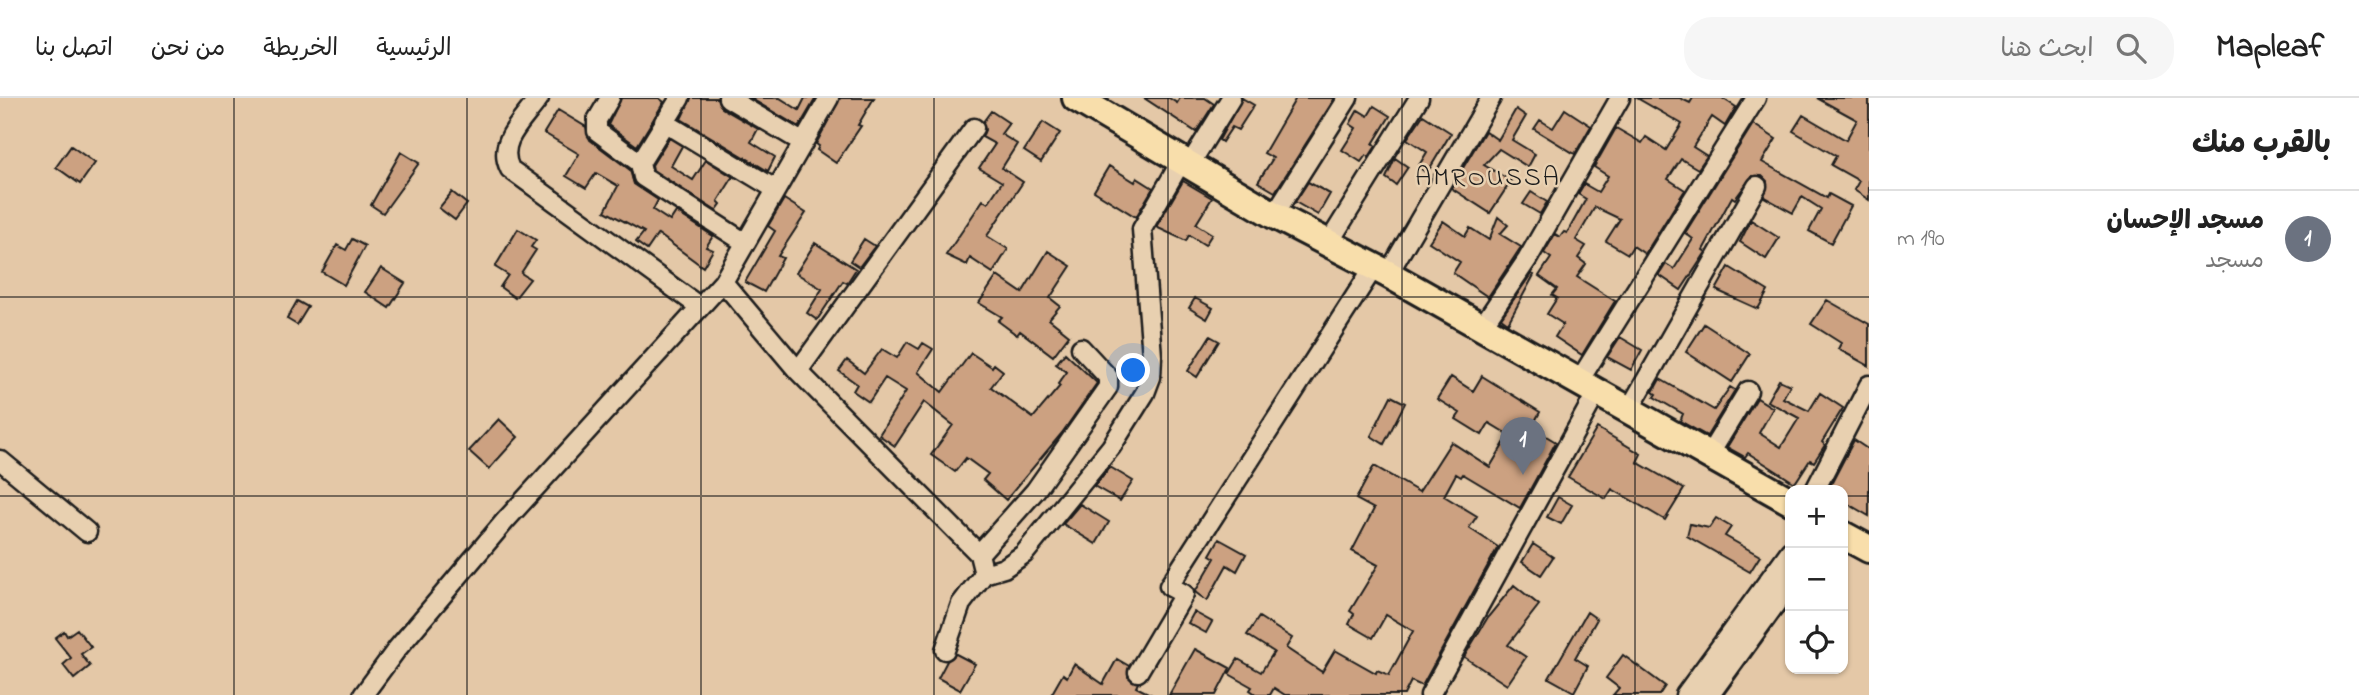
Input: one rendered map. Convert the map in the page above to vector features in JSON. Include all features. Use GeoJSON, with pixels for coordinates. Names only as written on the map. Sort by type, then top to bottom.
{"type":"FeatureCollection","features":[{"type":"Feature","properties":{"kind":"main road"},"geometry":{"type":"LineString","coordinates":[[1076,98],[1274,215],[1381,270],[1785,498]]}},
{"type":"Feature","properties":{"kind":"main road"},"geometry":{"type":"LineString","coordinates":[[1848,538],[1869,549]]}},
{"type":"Feature","properties":{"kind":"street"},"geometry":{"type":"LineString","coordinates":[[538,98],[505,145],[503,156],[510,169],[700,307]]}},
{"type":"Feature","properties":{"kind":"street"},"geometry":{"type":"LineString","coordinates":[[610,98],[597,120],[597,131],[640,163],[643,177],[744,242]]}},
{"type":"Feature","properties":{"kind":"street"},"geometry":{"type":"LineString","coordinates":[[640,163],[680,98]]}},
{"type":"Feature","properties":{"kind":"street"},"geometry":{"type":"LineString","coordinates":[[728,98],[802,142]]}},
{"type":"Feature","properties":{"kind":"street"},"geometry":{"type":"LineString","coordinates":[[363,695],[397,649],[505,521],[723,282],[829,98]]}},
{"type":"Feature","properties":{"kind":"street"},"geometry":{"type":"LineString","coordinates":[[945,650],[961,604],[984,574],[1004,568],[1024,554],[1111,447],[1145,393],[1151,377],[1152,356],[1142,229],[1231,98]]}},
{"type":"Feature","properties":{"kind":"street"},"geometry":{"type":"LineString","coordinates":[[1274,215],[1348,98]]}},
{"type":"Feature","properties":{"kind":"street"},"geometry":{"type":"LineString","coordinates":[[1328,244],[1419,98]]}},
{"type":"Feature","properties":{"kind":"street"},"geometry":{"type":"LineString","coordinates":[[1138,672],[1184,594],[1169,586],[1381,270],[1491,98]]}},
{"type":"Feature","properties":{"kind":"street"},"geometry":{"type":"LineString","coordinates":[[1481,328],[1527,260],[1620,98]]}},
{"type":"Feature","properties":{"kind":"street"},"geometry":{"type":"LineString","coordinates":[[1430,695],[1588,387],[1756,98]]}},
{"type":"Feature","properties":{"kind":"street"},"geometry":{"type":"LineString","coordinates":[[664,122],[775,189]]}},
{"type":"Feature","properties":{"kind":"street"},"geometry":{"type":"LineString","coordinates":[[798,371],[974,128]]}},
{"type":"Feature","properties":{"kind":"street"},"geometry":{"type":"LineString","coordinates":[[1629,410],[1757,186]]}},
{"type":"Feature","properties":{"kind":"street"},"geometry":{"type":"LineString","coordinates":[[723,282],[798,371],[979,555],[984,574]]}},
{"type":"Feature","properties":{"kind":"street"},"geometry":{"type":"LineString","coordinates":[[979,555],[1035,491],[1108,387],[1108,377],[1081,348]]}},
{"type":"Feature","properties":{"kind":"street"},"geometry":{"type":"LineString","coordinates":[[1818,485],[1869,385]]}},
{"type":"Feature","properties":{"kind":"street"},"geometry":{"type":"LineString","coordinates":[[1709,455],[1748,391]]}},
{"type":"Feature","properties":{"kind":"street"},"geometry":{"type":"LineString","coordinates":[[0,460],[88,532]]}},
{"type":"Feature","properties":{"kind":"street"},"geometry":{"type":"LineString","coordinates":[[1685,695],[1785,558]]}},
{"type":"Feature","properties":{"kind":"street"},"geometry":{"type":"LineString","coordinates":[[1706,695],[1785,586]]}},
{"type":"Feature","properties":{"kind":"street"},"geometry":{"type":"LineString","coordinates":[[1724,695],[1785,610]]}},
{"type":"Feature","properties":{"kind":"building"},"geometry":{"type":"Polygon","coordinates":[[[621,98],[659,98],[664,102],[637,146],[608,125],[621,98]]]}},
{"type":"Feature","properties":{"kind":"building"},"geometry":{"type":"Polygon","coordinates":[[[691,98],[717,98],[722,108],[758,129],[751,142],[775,157],[768,171],[681,119],[691,98]]]}},
{"type":"Feature","properties":{"kind":"building"},"geometry":{"type":"Polygon","coordinates":[[[750,98],[780,98],[799,110],[805,98],[816,98],[799,127],[750,98]]]}},
{"type":"Feature","properties":{"kind":"building"},"geometry":{"type":"Polygon","coordinates":[[[840,98],[874,98],[858,125],[861,126],[836,163],[817,150],[819,146],[816,144],[840,98]]]}},
{"type":"Feature","properties":{"kind":"building"},"geometry":{"type":"Polygon","coordinates":[[[1144,98],[1169,98],[1177,103],[1180,98],[1205,98],[1214,104],[1196,132],[1144,98]]]}},
{"type":"Feature","properties":{"kind":"building"},"geometry":{"type":"Polygon","coordinates":[[[1242,98],[1254,105],[1238,130],[1232,127],[1222,142],[1219,140],[1242,98]]]}},
{"type":"Feature","properties":{"kind":"building"},"geometry":{"type":"Polygon","coordinates":[[[1296,98],[1335,98],[1275,192],[1258,182],[1273,158],[1264,153],[1296,98]]]}},
{"type":"Feature","properties":{"kind":"building"},"geometry":{"type":"Polygon","coordinates":[[[1637,98],[1680,98],[1690,103],[1693,98],[1722,98],[1736,107],[1725,126],[1712,117],[1693,147],[1707,156],[1698,169],[1681,159],[1668,179],[1685,190],[1645,254],[1633,246],[1628,254],[1606,241],[1620,219],[1595,207],[1576,240],[1586,246],[1578,258],[1586,264],[1577,277],[1615,301],[1582,355],[1555,337],[1563,324],[1547,314],[1557,298],[1552,295],[1557,289],[1539,276],[1551,258],[1544,253],[1555,234],[1560,237],[1564,232],[1567,233],[1586,199],[1578,194],[1584,184],[1598,192],[1608,176],[1594,167],[1616,128],[1642,143],[1646,137],[1666,150],[1682,124],[1637,98]]]}},
{"type":"Feature","properties":{"kind":"building"},"geometry":{"type":"Polygon","coordinates":[[[1817,98],[1869,98],[1869,200],[1854,190],[1859,181],[1831,165],[1836,156],[1793,131],[1803,115],[1846,140],[1857,120],[1817,98]]]}},
{"type":"Feature","properties":{"kind":"building"},"geometry":{"type":"Polygon","coordinates":[[[1374,106],[1390,116],[1373,144],[1376,146],[1369,157],[1366,155],[1361,162],[1342,150],[1356,128],[1350,124],[1358,110],[1368,116],[1374,106]]]}},
{"type":"Feature","properties":{"kind":"building"},"geometry":{"type":"Polygon","coordinates":[[[1516,109],[1526,116],[1512,140],[1535,154],[1528,167],[1499,149],[1484,165],[1511,181],[1490,213],[1451,188],[1485,131],[1498,140],[1516,109]]]}},
{"type":"Feature","properties":{"kind":"building"},"geometry":{"type":"Polygon","coordinates":[[[1565,109],[1591,126],[1575,154],[1534,129],[1540,120],[1553,128],[1565,109]]]}},
{"type":"Feature","properties":{"kind":"building"},"geometry":{"type":"Polygon","coordinates":[[[558,110],[586,127],[590,140],[630,170],[634,184],[658,200],[653,210],[670,221],[676,212],[713,236],[706,247],[713,250],[703,267],[658,234],[647,250],[636,242],[644,232],[605,211],[618,186],[596,173],[586,188],[566,176],[579,154],[544,133],[558,110]]]}},
{"type":"Feature","properties":{"kind":"building"},"geometry":{"type":"Polygon","coordinates":[[[991,111],[1009,123],[1001,134],[1017,144],[1002,168],[1023,182],[987,236],[1008,249],[993,273],[970,258],[967,265],[946,255],[983,200],[988,203],[1002,182],[979,168],[995,144],[982,137],[985,130],[983,122],[991,111]]]}},
{"type":"Feature","properties":{"kind":"building"},"geometry":{"type":"Polygon","coordinates":[[[1423,115],[1451,133],[1427,173],[1418,167],[1427,152],[1407,139],[1423,115]]]}},
{"type":"Feature","properties":{"kind":"building"},"geometry":{"type":"Polygon","coordinates":[[[1043,122],[1060,133],[1041,162],[1024,151],[1043,122]]]}},
{"type":"Feature","properties":{"kind":"building"},"geometry":{"type":"Polygon","coordinates":[[[1753,124],[1776,139],[1762,162],[1827,198],[1829,194],[1851,206],[1831,243],[1809,231],[1821,209],[1802,197],[1793,213],[1764,197],[1767,181],[1762,176],[1752,176],[1735,199],[1732,197],[1703,250],[1706,252],[1681,290],[1659,275],[1666,264],[1674,269],[1693,239],[1685,233],[1753,124]]]}},
{"type":"Feature","properties":{"kind":"building"},"geometry":{"type":"Polygon","coordinates":[[[669,138],[682,146],[671,166],[693,180],[706,160],[733,177],[718,201],[721,204],[716,211],[653,170],[652,165],[669,138]]]}},
{"type":"Feature","properties":{"kind":"building"},"geometry":{"type":"Polygon","coordinates":[[[71,146],[95,163],[80,184],[56,167],[71,146]]]}},
{"type":"Feature","properties":{"kind":"building"},"geometry":{"type":"Polygon","coordinates":[[[401,152],[419,163],[383,213],[371,205],[401,152]]]}},
{"type":"Feature","properties":{"kind":"building"},"geometry":{"type":"Polygon","coordinates":[[[1395,158],[1408,167],[1396,185],[1386,178],[1395,158]]]}},
{"type":"Feature","properties":{"kind":"building"},"geometry":{"type":"Polygon","coordinates":[[[1109,166],[1135,182],[1137,178],[1153,188],[1136,217],[1094,191],[1109,166]]]}},
{"type":"Feature","properties":{"kind":"building"},"geometry":{"type":"Polygon","coordinates":[[[1183,181],[1212,198],[1196,224],[1212,234],[1205,245],[1189,235],[1186,241],[1156,227],[1183,181]]]}},
{"type":"Feature","properties":{"kind":"building"},"geometry":{"type":"Polygon","coordinates":[[[1308,182],[1330,194],[1318,215],[1295,202],[1308,182]]]}},
{"type":"Feature","properties":{"kind":"building"},"geometry":{"type":"Polygon","coordinates":[[[452,192],[467,204],[455,220],[439,208],[452,192]]]}},
{"type":"Feature","properties":{"kind":"building"},"geometry":{"type":"Polygon","coordinates":[[[1531,192],[1547,202],[1540,214],[1523,204],[1531,192]]]}},
{"type":"Feature","properties":{"kind":"building"},"geometry":{"type":"Polygon","coordinates":[[[784,199],[806,213],[778,256],[783,258],[764,292],[745,282],[775,231],[768,226],[784,199]]]}},
{"type":"Feature","properties":{"kind":"building"},"geometry":{"type":"Polygon","coordinates":[[[1498,217],[1508,225],[1500,234],[1521,247],[1488,297],[1453,273],[1460,262],[1429,242],[1443,221],[1465,236],[1470,228],[1489,240],[1498,217]]]}},
{"type":"Feature","properties":{"kind":"building"},"geometry":{"type":"Polygon","coordinates":[[[1751,220],[1779,238],[1766,259],[1740,242],[1751,220]]]}},
{"type":"Feature","properties":{"kind":"building"},"geometry":{"type":"Polygon","coordinates":[[[518,229],[536,240],[531,247],[536,250],[521,273],[530,279],[515,298],[500,287],[508,275],[495,267],[518,229]]]}},
{"type":"Feature","properties":{"kind":"building"},"geometry":{"type":"Polygon","coordinates":[[[352,239],[365,246],[344,285],[322,272],[337,245],[346,250],[352,239]]]}},
{"type":"Feature","properties":{"kind":"building"},"geometry":{"type":"Polygon","coordinates":[[[864,239],[875,246],[859,267],[850,261],[864,239]]]}},
{"type":"Feature","properties":{"kind":"building"},"geometry":{"type":"Polygon","coordinates":[[[815,243],[856,269],[847,283],[843,281],[817,320],[807,313],[822,289],[796,273],[815,243]]]}},
{"type":"Feature","properties":{"kind":"building"},"geometry":{"type":"Polygon","coordinates":[[[1048,251],[1071,266],[1050,298],[1060,306],[1049,319],[1069,335],[1053,356],[1020,331],[1017,335],[998,321],[1002,317],[979,303],[997,276],[1022,293],[1048,251]]]}},
{"type":"Feature","properties":{"kind":"building"},"geometry":{"type":"Polygon","coordinates":[[[1729,267],[1768,291],[1758,309],[1716,290],[1729,267]]]}},
{"type":"Feature","properties":{"kind":"building"},"geometry":{"type":"Polygon","coordinates":[[[381,268],[405,283],[389,308],[365,292],[381,268]]]}},
{"type":"Feature","properties":{"kind":"building"},"geometry":{"type":"Polygon","coordinates":[[[1531,274],[1534,275],[1508,323],[1501,318],[1531,274]]]}},
{"type":"Feature","properties":{"kind":"building"},"geometry":{"type":"Polygon","coordinates":[[[1195,298],[1213,308],[1207,319],[1189,308],[1195,298]]]}},
{"type":"Feature","properties":{"kind":"building"},"geometry":{"type":"Polygon","coordinates":[[[1827,300],[1869,324],[1869,366],[1838,349],[1841,343],[1811,324],[1827,300]]]}},
{"type":"Feature","properties":{"kind":"building"},"geometry":{"type":"Polygon","coordinates":[[[297,301],[308,307],[297,325],[287,319],[297,301]]]}},
{"type":"Feature","properties":{"kind":"building"},"geometry":{"type":"Polygon","coordinates":[[[1704,324],[1750,354],[1732,382],[1686,352],[1704,324]]]}},
{"type":"Feature","properties":{"kind":"building"},"geometry":{"type":"Polygon","coordinates":[[[1210,336],[1219,341],[1197,377],[1188,371],[1210,336]]]}},
{"type":"Feature","properties":{"kind":"building"},"geometry":{"type":"Polygon","coordinates":[[[1620,337],[1642,350],[1631,370],[1607,357],[1620,337]]]}},
{"type":"Feature","properties":{"kind":"building"},"geometry":{"type":"Polygon","coordinates":[[[907,342],[919,349],[923,343],[933,349],[918,372],[942,392],[971,353],[992,367],[994,364],[1003,371],[991,387],[1033,418],[1060,386],[1058,384],[1067,372],[1056,364],[1065,353],[1097,383],[1062,433],[1006,500],[983,480],[988,474],[966,458],[955,472],[931,455],[953,425],[924,402],[895,446],[879,435],[906,391],[885,378],[869,402],[853,391],[857,384],[839,371],[847,360],[864,373],[882,349],[897,358],[907,342]]]}},
{"type":"Feature","properties":{"kind":"building"},"geometry":{"type":"Polygon","coordinates":[[[1482,376],[1540,412],[1534,423],[1539,426],[1536,430],[1556,442],[1520,508],[1463,474],[1461,477],[1456,474],[1444,496],[1477,516],[1469,528],[1498,547],[1422,686],[1411,681],[1404,695],[1285,695],[1274,688],[1270,695],[1257,695],[1250,690],[1252,687],[1229,674],[1238,659],[1261,672],[1274,652],[1247,635],[1259,617],[1292,638],[1286,648],[1322,672],[1335,650],[1376,673],[1377,670],[1389,675],[1413,631],[1386,615],[1373,638],[1349,624],[1354,614],[1350,611],[1378,565],[1352,551],[1374,509],[1356,499],[1374,466],[1419,492],[1451,442],[1490,467],[1509,435],[1489,423],[1482,435],[1456,419],[1460,413],[1437,399],[1451,377],[1473,391],[1482,376]]]}},
{"type":"Feature","properties":{"kind":"building"},"geometry":{"type":"Polygon","coordinates":[[[1660,379],[1714,410],[1730,387],[1735,390],[1707,436],[1680,421],[1683,414],[1654,397],[1656,394],[1653,392],[1660,379]]]}},
{"type":"Feature","properties":{"kind":"building"},"geometry":{"type":"Polygon","coordinates":[[[1779,380],[1790,385],[1783,398],[1809,411],[1820,393],[1843,408],[1822,442],[1825,445],[1814,462],[1810,460],[1795,483],[1748,453],[1745,457],[1727,447],[1757,398],[1773,408],[1759,433],[1781,447],[1799,418],[1767,401],[1779,380]]]}},
{"type":"Feature","properties":{"kind":"building"},"geometry":{"type":"Polygon","coordinates":[[[1391,396],[1405,403],[1384,444],[1371,436],[1391,396]]]}},
{"type":"Feature","properties":{"kind":"building"},"geometry":{"type":"Polygon","coordinates":[[[499,419],[518,437],[489,469],[469,451],[499,419]]]}},
{"type":"Feature","properties":{"kind":"building"},"geometry":{"type":"Polygon","coordinates":[[[1597,428],[1641,454],[1637,462],[1684,489],[1665,520],[1612,489],[1606,499],[1568,477],[1597,428]]]}},
{"type":"Feature","properties":{"kind":"building"},"geometry":{"type":"Polygon","coordinates":[[[1854,440],[1869,450],[1869,516],[1848,504],[1848,485],[1831,485],[1854,440]]]}},
{"type":"Feature","properties":{"kind":"building"},"geometry":{"type":"Polygon","coordinates":[[[1110,467],[1133,481],[1120,501],[1094,486],[1110,467]]]}},
{"type":"Feature","properties":{"kind":"building"},"geometry":{"type":"Polygon","coordinates":[[[1558,497],[1572,505],[1561,524],[1547,517],[1558,497]]]}},
{"type":"Feature","properties":{"kind":"building"},"geometry":{"type":"Polygon","coordinates":[[[1080,504],[1109,522],[1096,544],[1063,524],[1080,504]]]}},
{"type":"Feature","properties":{"kind":"building"},"geometry":{"type":"Polygon","coordinates":[[[1716,518],[1731,527],[1725,536],[1760,556],[1750,572],[1687,536],[1690,524],[1709,528],[1716,518]]]}},
{"type":"Feature","properties":{"kind":"building"},"geometry":{"type":"Polygon","coordinates":[[[1219,539],[1246,554],[1237,571],[1227,565],[1207,601],[1195,592],[1215,558],[1210,555],[1219,539]]]}},
{"type":"Feature","properties":{"kind":"building"},"geometry":{"type":"Polygon","coordinates":[[[1533,544],[1553,557],[1541,575],[1522,562],[1533,544]]]}},
{"type":"Feature","properties":{"kind":"building"},"geometry":{"type":"Polygon","coordinates":[[[1514,585],[1539,605],[1508,645],[1526,657],[1507,685],[1464,657],[1488,617],[1514,585]]]}},
{"type":"Feature","properties":{"kind":"building"},"geometry":{"type":"Polygon","coordinates":[[[1194,612],[1212,622],[1206,633],[1188,623],[1194,612]]]}},
{"type":"Feature","properties":{"kind":"building"},"geometry":{"type":"Polygon","coordinates":[[[1587,612],[1597,619],[1575,658],[1588,666],[1574,692],[1549,678],[1587,612]]]}},
{"type":"Feature","properties":{"kind":"building"},"geometry":{"type":"Polygon","coordinates":[[[77,629],[91,647],[81,654],[90,666],[74,679],[63,665],[71,658],[55,638],[64,631],[67,636],[77,629]]]}},
{"type":"Feature","properties":{"kind":"building"},"geometry":{"type":"Polygon","coordinates":[[[1195,649],[1230,668],[1216,695],[1169,695],[1195,649]]]}},
{"type":"Feature","properties":{"kind":"building"},"geometry":{"type":"Polygon","coordinates":[[[956,654],[975,664],[960,690],[938,678],[947,661],[956,654]]]}},
{"type":"Feature","properties":{"kind":"building"},"geometry":{"type":"Polygon","coordinates":[[[1623,655],[1665,686],[1659,695],[1613,695],[1619,688],[1606,678],[1623,655]]]}},
{"type":"Feature","properties":{"kind":"building"},"geometry":{"type":"Polygon","coordinates":[[[1117,659],[1129,666],[1128,677],[1138,683],[1136,687],[1152,695],[1051,695],[1063,674],[1067,677],[1074,664],[1103,684],[1117,659]]]}},
{"type":"Feature","properties":{"kind":"place","name":"مسجد الإحسان"},"geometry":{"type":"Point","coordinates":[1523,475]}},
{"type":"Feature","properties":{"kind":"district","name":"AMROUSSA"},"geometry":{"type":"Point","coordinates":[1488,179]}}]}
